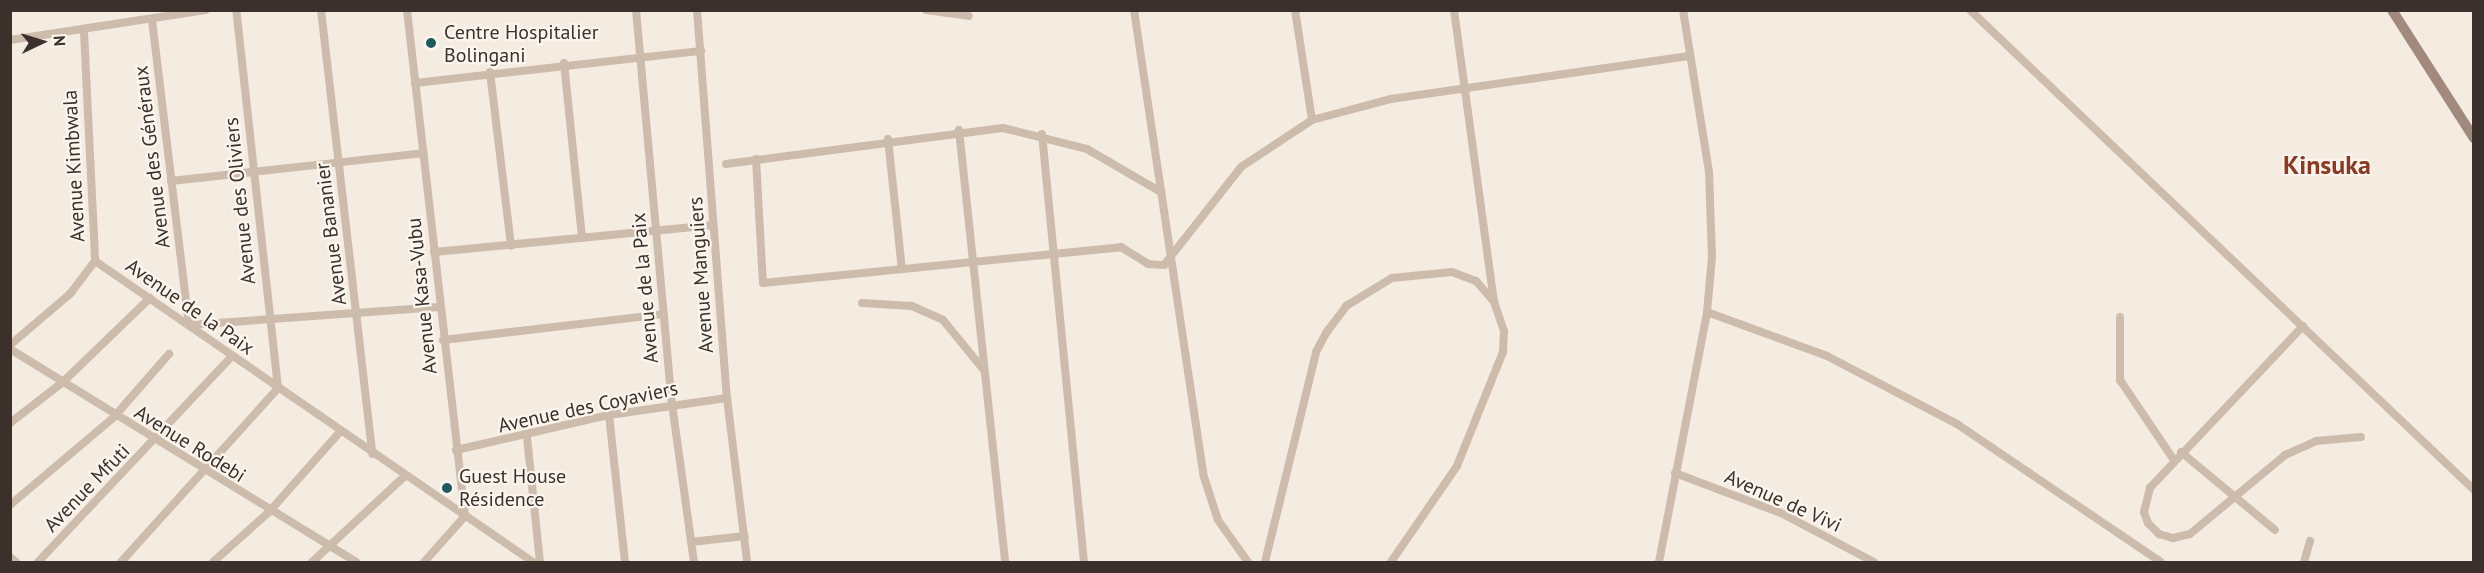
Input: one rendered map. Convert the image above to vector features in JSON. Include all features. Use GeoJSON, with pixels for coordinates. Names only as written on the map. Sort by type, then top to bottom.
{"type":"FeatureCollection","features":[{"type":"Feature","properties":{"kind":"main road"},"geometry":{"type":"LineString","coordinates":[[2392,10],[2474,138]]}},
{"type":"Feature","properties":{"kind":"street"},"geometry":{"type":"LineString","coordinates":[[10,40],[84,32],[206,10]]}},
{"type":"Feature","properties":{"kind":"street","name":"Avenue des Oliviers"},"geometry":{"type":"LineString","coordinates":[[236,10],[278,388]]}},
{"type":"Feature","properties":{"kind":"street","name":"Avenue Bananier"},"geometry":{"type":"LineString","coordinates":[[321,10],[372,454]]}},
{"type":"Feature","properties":{"kind":"street","name":"Avenue Kasa-Vubu"},"geometry":{"type":"LineString","coordinates":[[407,10],[439,307],[465,516]]}},
{"type":"Feature","properties":{"kind":"street","name":"Avenue de la Paix"},"geometry":{"type":"LineString","coordinates":[[636,10],[672,404],[694,562]]}},
{"type":"Feature","properties":{"kind":"street","name":"Avenue Manguiers"},"geometry":{"type":"LineString","coordinates":[[697,10],[727,398],[747,562]]}},
{"type":"Feature","properties":{"kind":"street"},"geometry":{"type":"LineString","coordinates":[[926,10],[969,16]]}},
{"type":"Feature","properties":{"kind":"street"},"geometry":{"type":"LineString","coordinates":[[1134,10],[1208,498],[1248,562]]}},
{"type":"Feature","properties":{"kind":"street"},"geometry":{"type":"LineString","coordinates":[[1295,10],[1312,120]]}},
{"type":"Feature","properties":{"kind":"street"},"geometry":{"type":"LineString","coordinates":[[1391,562],[1457,466],[1498,374],[1504,331],[1494,302],[1454,10]]}},
{"type":"Feature","properties":{"kind":"street"},"geometry":{"type":"LineString","coordinates":[[1659,562],[1707,312],[1712,198],[1683,10]]}},
{"type":"Feature","properties":{"kind":"street"},"geometry":{"type":"LineString","coordinates":[[1970,10],[2474,490]]}},
{"type":"Feature","properties":{"kind":"street","name":"Avenue des Généraux"},"geometry":{"type":"LineString","coordinates":[[152,20],[189,325]]}},
{"type":"Feature","properties":{"kind":"street","name":"Avenue Kimbwala"},"geometry":{"type":"LineString","coordinates":[[84,32],[95,261]]}},
{"type":"Feature","properties":{"kind":"street"},"geometry":{"type":"LineString","coordinates":[[415,83],[564,63],[701,51]]}},
{"type":"Feature","properties":{"kind":"street"},"geometry":{"type":"LineString","coordinates":[[1172,262],[1195,219],[1241,167],[1312,120],[1391,99],[1465,92],[1689,56]]}},
{"type":"Feature","properties":{"kind":"street"},"geometry":{"type":"LineString","coordinates":[[564,63],[582,238]]}},
{"type":"Feature","properties":{"kind":"street"},"geometry":{"type":"LineString","coordinates":[[490,72],[511,246]]}},
{"type":"Feature","properties":{"kind":"street"},"geometry":{"type":"LineString","coordinates":[[726,164],[959,130],[1042,134],[1087,148],[1161,192]]}},
{"type":"Feature","properties":{"kind":"street"},"geometry":{"type":"LineString","coordinates":[[959,130],[1005,562]]}},
{"type":"Feature","properties":{"kind":"street"},"geometry":{"type":"LineString","coordinates":[[1042,134],[1051,254],[1084,562]]}},
{"type":"Feature","properties":{"kind":"street"},"geometry":{"type":"LineString","coordinates":[[888,139],[902,269]]}},
{"type":"Feature","properties":{"kind":"street"},"geometry":{"type":"LineString","coordinates":[[171,181],[423,153]]}},
{"type":"Feature","properties":{"kind":"street"},"geometry":{"type":"LineString","coordinates":[[756,159],[763,283],[1121,247],[1148,264],[1172,262]]}},
{"type":"Feature","properties":{"kind":"street"},"geometry":{"type":"LineString","coordinates":[[434,252],[712,225]]}},
{"type":"Feature","properties":{"kind":"street"},"geometry":{"type":"LineString","coordinates":[[10,347],[70,294],[95,261]]}},
{"type":"Feature","properties":{"kind":"street","name":"Avenue de la Paix"},"geometry":{"type":"LineString","coordinates":[[95,261],[189,325],[339,433],[406,475],[529,562]]}},
{"type":"Feature","properties":{"kind":"street"},"geometry":{"type":"LineString","coordinates":[[1265,562],[1316,352],[1346,306],[1392,278],[1421,272],[1452,272],[1476,281],[1494,302]]}},
{"type":"Feature","properties":{"kind":"street"},"geometry":{"type":"LineString","coordinates":[[10,423],[63,382],[150,298]]}},
{"type":"Feature","properties":{"kind":"street"},"geometry":{"type":"LineString","coordinates":[[862,303],[912,306],[943,320],[967,343],[986,373]]}},
{"type":"Feature","properties":{"kind":"street"},"geometry":{"type":"LineString","coordinates":[[189,325],[357,316],[439,307]]}},
{"type":"Feature","properties":{"kind":"street"},"geometry":{"type":"LineString","coordinates":[[1707,312],[1827,356],[1957,424],[2161,562]]}},
{"type":"Feature","properties":{"kind":"street"},"geometry":{"type":"LineString","coordinates":[[443,340],[663,314]]}},
{"type":"Feature","properties":{"kind":"street"},"geometry":{"type":"LineString","coordinates":[[2120,317],[2120,380],[2174,460]]}},
{"type":"Feature","properties":{"kind":"street"},"geometry":{"type":"LineString","coordinates":[[2302,327],[2174,460],[2145,501],[2144,512],[2159,534],[2190,534],[2285,455],[2325,439],[2361,436]]}},
{"type":"Feature","properties":{"kind":"street","name":"Avenue Rodebi"},"geometry":{"type":"LineString","coordinates":[[10,347],[114,417],[269,512],[356,562]]}},
{"type":"Feature","properties":{"kind":"street"},"geometry":{"type":"LineString","coordinates":[[10,505],[114,417],[169,354]]}},
{"type":"Feature","properties":{"kind":"street","name":"Avenue Mfuti"},"geometry":{"type":"LineString","coordinates":[[38,562],[155,442],[232,356]]}},
{"type":"Feature","properties":{"kind":"street"},"geometry":{"type":"LineString","coordinates":[[121,562],[278,388]]}},
{"type":"Feature","properties":{"kind":"street","name":"Avenue des Coyaviers"},"geometry":{"type":"LineString","coordinates":[[456,450],[526,437],[609,416],[672,404],[727,398]]}},
{"type":"Feature","properties":{"kind":"street"},"geometry":{"type":"LineString","coordinates":[[609,416],[625,562]]}},
{"type":"Feature","properties":{"kind":"street"},"geometry":{"type":"LineString","coordinates":[[213,562],[269,512],[339,433]]}},
{"type":"Feature","properties":{"kind":"street"},"geometry":{"type":"LineString","coordinates":[[526,437],[540,562]]}},
{"type":"Feature","properties":{"kind":"street"},"geometry":{"type":"LineString","coordinates":[[2181,452],[2275,530]]}},
{"type":"Feature","properties":{"kind":"street","name":"Avenue de Vivi"},"geometry":{"type":"LineString","coordinates":[[1676,473],[1780,513],[1874,562]]}},
{"type":"Feature","properties":{"kind":"street"},"geometry":{"type":"LineString","coordinates":[[312,562],[332,547],[406,475]]}},
{"type":"Feature","properties":{"kind":"street"},"geometry":{"type":"LineString","coordinates":[[424,562],[465,516]]}},
{"type":"Feature","properties":{"kind":"street"},"geometry":{"type":"LineString","coordinates":[[690,542],[745,536]]}},
{"type":"Feature","properties":{"kind":"street"},"geometry":{"type":"LineString","coordinates":[[2304,562],[2310,541]]}},
{"type":"Feature","properties":{"kind":"street"},"geometry":{"type":"LineString","coordinates":[[10,557],[15,562]]}},
{"type":"Feature","properties":{"kind":"place","name":"Centre Hospitalier Bolingani"},"geometry":{"type":"Point","coordinates":[431,43]}},
{"type":"Feature","properties":{"kind":"place","name":"Guest House Résidence"},"geometry":{"type":"Point","coordinates":[447,488]}},
{"type":"Feature","properties":{"kind":"district","name":"Kinsuka"},"geometry":{"type":"Point","coordinates":[2327,165]}}]}
